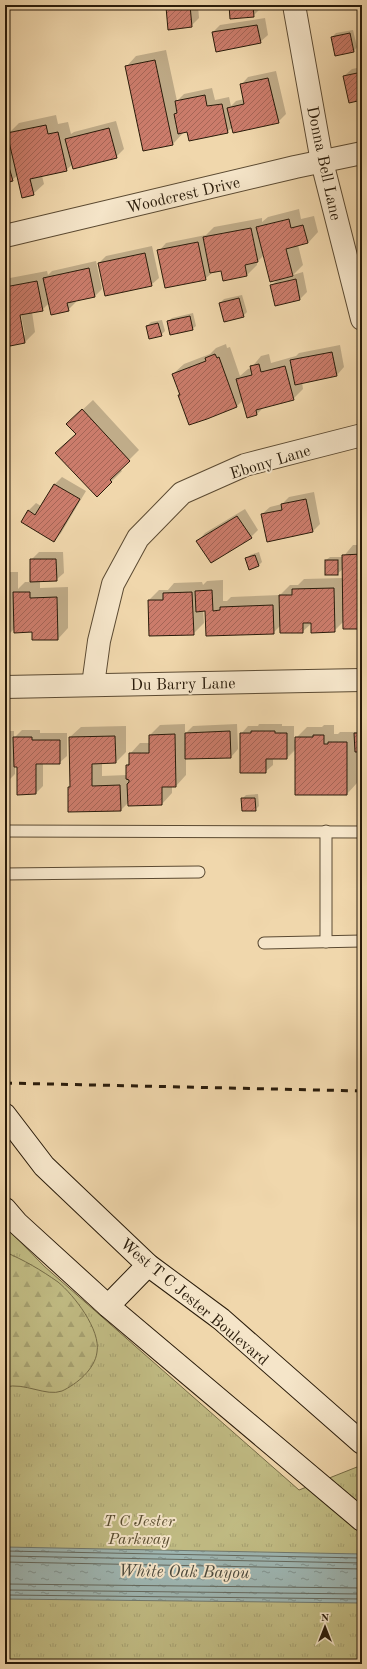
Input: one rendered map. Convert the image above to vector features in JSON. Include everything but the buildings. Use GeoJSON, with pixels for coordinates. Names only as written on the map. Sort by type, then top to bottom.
{"type":"FeatureCollection","features":[{"type":"Feature","properties":{"kind":"street","name":"Donna Bell Lane"},"geometry":{"type":"LineString","coordinates":[[294,5],[322,162],[362,319]]}},
{"type":"Feature","properties":{"kind":"street","name":"Woodcrest Drive"},"geometry":{"type":"LineString","coordinates":[[5,236],[362,153]]}},
{"type":"Feature","properties":{"kind":"street","name":"Ebony Lane"},"geometry":{"type":"LineString","coordinates":[[93,685],[99,642],[113,584],[138,538],[182,493],[245,465],[362,435]]}},
{"type":"Feature","properties":{"kind":"street","name":"Du Barry Lane"},"geometry":{"type":"LineString","coordinates":[[5,688],[362,680]]}},
{"type":"Feature","properties":{"kind":"street","name":"West T C Jester Boulevard"},"geometry":{"type":"LineString","coordinates":[[5,1115],[44,1166],[148,1265],[221,1319],[362,1443]]}},
{"type":"Feature","properties":{"kind":"street"},"geometry":{"type":"LineString","coordinates":[[5,1209],[17,1223],[108,1306],[362,1520]]}},
{"type":"Feature","properties":{"kind":"street"},"geometry":{"type":"LineString","coordinates":[[108,1306],[148,1265]]}},
{"type":"Feature","properties":{"kind":"lane"},"geometry":{"type":"LineString","coordinates":[[5,830],[362,832]]}},
{"type":"Feature","properties":{"kind":"lane"},"geometry":{"type":"LineString","coordinates":[[326,831],[326,942]]}},
{"type":"Feature","properties":{"kind":"lane"},"geometry":{"type":"LineString","coordinates":[[5,874],[199,872]]}},
{"type":"Feature","properties":{"kind":"lane"},"geometry":{"type":"LineString","coordinates":[[264,943],[362,941]]}},
{"type":"Feature","properties":{"kind":"green space","name":"T C Jester Parkway"},"geometry":{"type":"Polygon","coordinates":[[[5,1226],[44,1266],[299,1490],[362,1465],[362,1664],[5,1664],[5,1226]]]}},
{"type":"Feature","properties":{"kind":"green space"},"geometry":{"type":"Polygon","coordinates":[[[5,1252],[39,1269],[58,1282],[71,1295],[91,1324],[97,1343],[96,1358],[89,1370],[79,1380],[62,1391],[49,1392],[20,1386],[5,1387],[5,1252]]]}},
{"type":"Feature","properties":{"kind":"water","name":"White Oak Bayou"},"geometry":{"type":"Polygon","coordinates":[[[5,1547],[362,1554],[362,1603],[5,1599],[5,1547]]]}},
{"type":"Feature","properties":{"kind":"railway"},"geometry":{"type":"LineString","coordinates":[[5,1083],[362,1091]]}}]}
